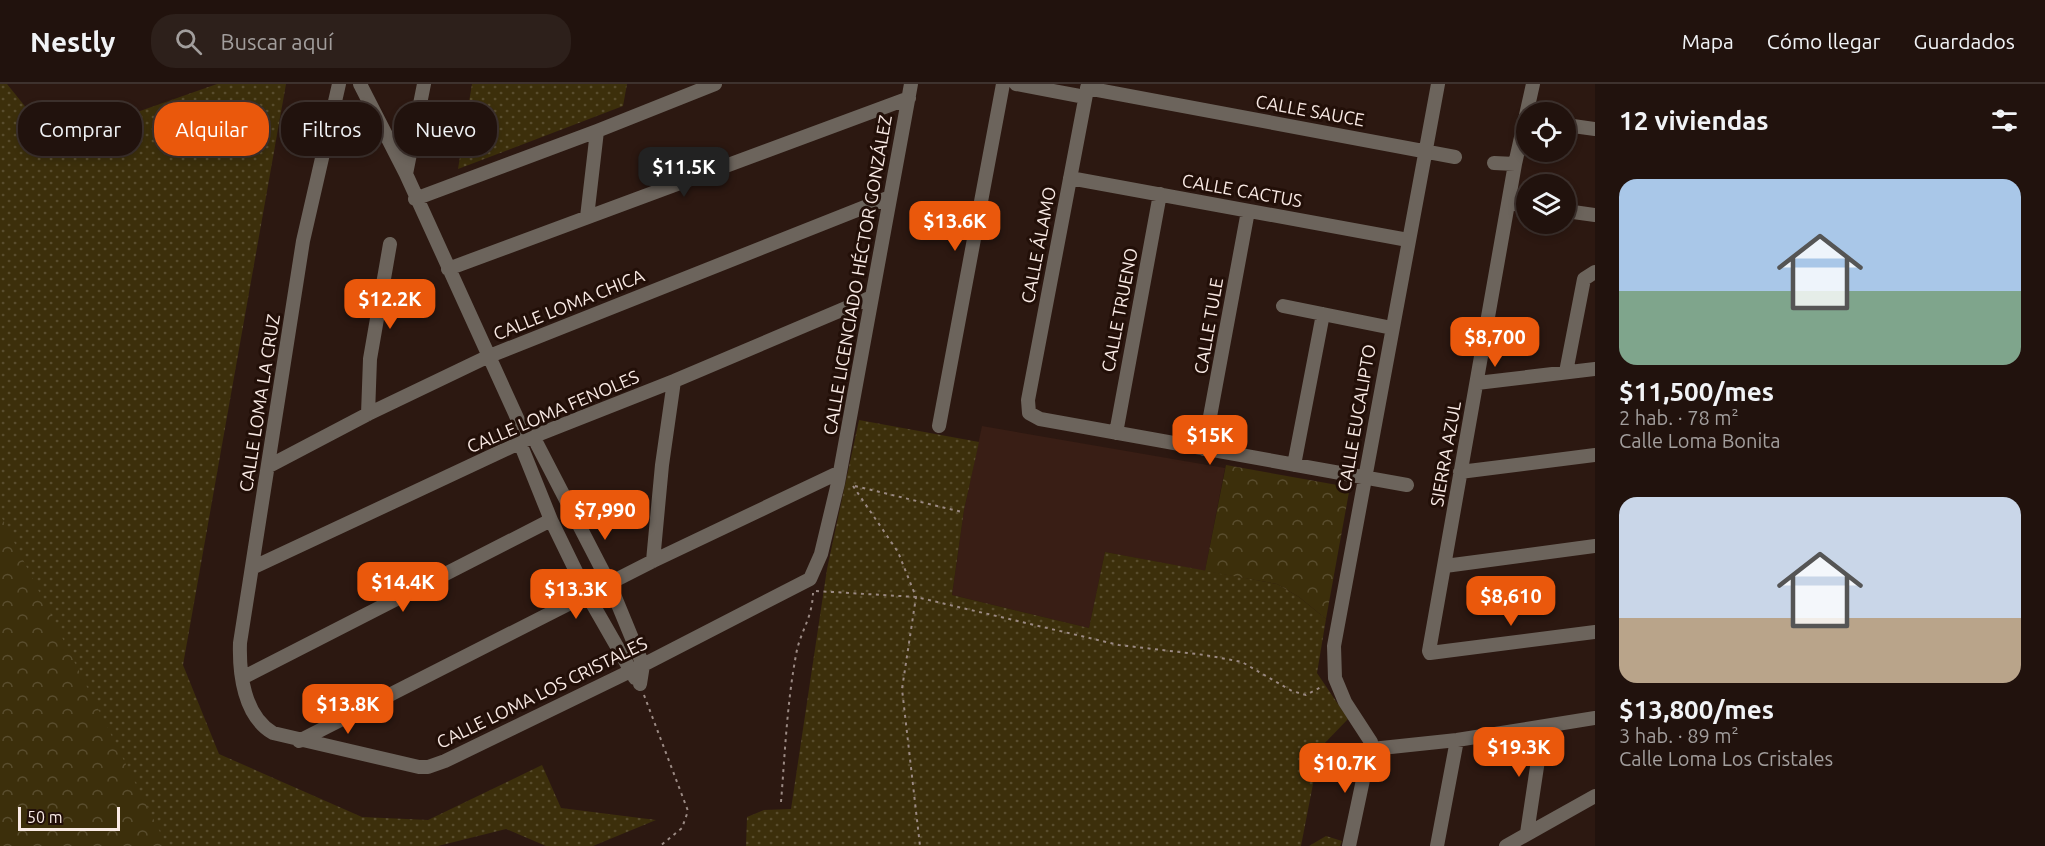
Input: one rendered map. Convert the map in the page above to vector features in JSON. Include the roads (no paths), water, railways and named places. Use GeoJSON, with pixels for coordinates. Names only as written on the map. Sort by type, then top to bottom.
{"type":"FeatureCollection","features":[{"type":"Feature","properties":{"kind":"street","name":"CALLE LOMA LA CRUZ"},"geometry":{"type":"LineString","coordinates":[[262,726],[242,678],[240,643],[303,241],[339,84]]}},
{"type":"Feature","properties":{"kind":"street"},"geometry":{"type":"LineString","coordinates":[[360,84],[406,174],[415,199],[525,437],[610,585],[643,665],[640,684],[630,671],[588,596],[551,520],[525,437]]}},
{"type":"Feature","properties":{"kind":"street"},"geometry":{"type":"LineString","coordinates":[[406,174],[424,84]]}},
{"type":"Feature","properties":{"kind":"street"},"geometry":{"type":"LineString","coordinates":[[415,199],[715,84]]}},
{"type":"Feature","properties":{"kind":"street"},"geometry":{"type":"LineString","coordinates":[[939,426],[1003,84]]}},
{"type":"Feature","properties":{"kind":"street","name":"CALLE SAUCE"},"geometry":{"type":"LineString","coordinates":[[1016,84],[1086,90],[1455,157]]}},
{"type":"Feature","properties":{"kind":"street","name":"CALLE EUCALIPTO"},"geometry":{"type":"LineString","coordinates":[[1372,749],[1370,738],[1345,702],[1335,678],[1334,646],[1438,84]]}},
{"type":"Feature","properties":{"kind":"street","name":"SIERRA AZUL"},"geometry":{"type":"LineString","coordinates":[[1530,102],[1533,84]]}},
{"type":"Feature","properties":{"kind":"street","name":"CALLE ÁLAMO"},"geometry":{"type":"LineString","coordinates":[[1086,90],[1028,400],[1029,413],[1040,419],[1116,433]]}},
{"type":"Feature","properties":{"kind":"street"},"geometry":{"type":"LineString","coordinates":[[448,269],[910,91]]}},
{"type":"Feature","properties":{"kind":"street","name":"CALLE LICENCIADO HÉCTOR GONZÁLEZ"},"geometry":{"type":"LineString","coordinates":[[811,585],[839,477],[910,91]]}},
{"type":"Feature","properties":{"kind":"street"},"geometry":{"type":"LineString","coordinates":[[1576,126],[1595,129]]}},
{"type":"Feature","properties":{"kind":"street"},"geometry":{"type":"LineString","coordinates":[[587,217],[597,131]]}},
{"type":"Feature","properties":{"kind":"street","name":"SIERRA AZUL"},"geometry":{"type":"LineString","coordinates":[[1516,160],[1430,653],[1595,632]]}},
{"type":"Feature","properties":{"kind":"street"},"geometry":{"type":"LineString","coordinates":[[1494,163],[1515,164]]}},
{"type":"Feature","properties":{"kind":"street","name":"CALLE CACTUS"},"geometry":{"type":"LineString","coordinates":[[1070,178],[1408,240]]}},
{"type":"Feature","properties":{"kind":"street","name":"CALLE TRUENO"},"geometry":{"type":"LineString","coordinates":[[1116,433],[1160,194]]}},
{"type":"Feature","properties":{"kind":"street","name":"CALLE LOMA CHICA"},"geometry":{"type":"LineString","coordinates":[[269,466],[368,414],[487,357],[890,197]]}},
{"type":"Feature","properties":{"kind":"street"},"geometry":{"type":"LineString","coordinates":[[1509,203],[1516,204]]}},
{"type":"Feature","properties":{"kind":"street","name":"CALLE TULE"},"geometry":{"type":"LineString","coordinates":[[1204,449],[1248,211]]}},
{"type":"Feature","properties":{"kind":"street"},"geometry":{"type":"LineString","coordinates":[[1576,213],[1595,216]]}},
{"type":"Feature","properties":{"kind":"street"},"geometry":{"type":"LineString","coordinates":[[368,414],[370,359],[390,244]]}},
{"type":"Feature","properties":{"kind":"street"},"geometry":{"type":"LineString","coordinates":[[1566,372],[1584,279],[1595,272]]}},
{"type":"Feature","properties":{"kind":"street","name":"CALLE LOMA FENOLES"},"geometry":{"type":"LineString","coordinates":[[252,568],[525,437],[675,381],[872,297]]}},
{"type":"Feature","properties":{"kind":"street"},"geometry":{"type":"LineString","coordinates":[[1283,306],[1392,328]]}},
{"type":"Feature","properties":{"kind":"street"},"geometry":{"type":"LineString","coordinates":[[1294,465],[1323,314]]}},
{"type":"Feature","properties":{"kind":"street"},"geometry":{"type":"LineString","coordinates":[[1477,383],[1595,369]]}},
{"type":"Feature","properties":{"kind":"street"},"geometry":{"type":"LineString","coordinates":[[653,561],[662,465],[675,381]]}},
{"type":"Feature","properties":{"kind":"street"},"geometry":{"type":"LineString","coordinates":[[1116,433],[1407,486]]}},
{"type":"Feature","properties":{"kind":"street"},"geometry":{"type":"LineString","coordinates":[[1460,472],[1595,455]]}},
{"type":"Feature","properties":{"kind":"street"},"geometry":{"type":"LineString","coordinates":[[299,741],[610,585],[653,561],[839,477]]}},
{"type":"Feature","properties":{"kind":"street"},"geometry":{"type":"LineString","coordinates":[[242,678],[551,520]]}},
{"type":"Feature","properties":{"kind":"street"},"geometry":{"type":"LineString","coordinates":[[1445,566],[1595,546]]}},
{"type":"Feature","properties":{"kind":"street","name":"CALLE LOMA LOS CRISTALES"},"geometry":{"type":"LineString","coordinates":[[262,726],[280,737],[402,764],[428,767],[811,585]]}},
{"type":"Feature","properties":{"kind":"street"},"geometry":{"type":"LineString","coordinates":[[1348,846],[1372,749],[1457,740],[1595,718]]}},
{"type":"Feature","properties":{"kind":"street"},"geometry":{"type":"LineString","coordinates":[[1527,833],[1543,727]]}},
{"type":"Feature","properties":{"kind":"street"},"geometry":{"type":"LineString","coordinates":[[1437,846],[1457,740]]}},
{"type":"Feature","properties":{"kind":"street"},"geometry":{"type":"LineString","coordinates":[[1506,846],[1595,795]]}}]}
